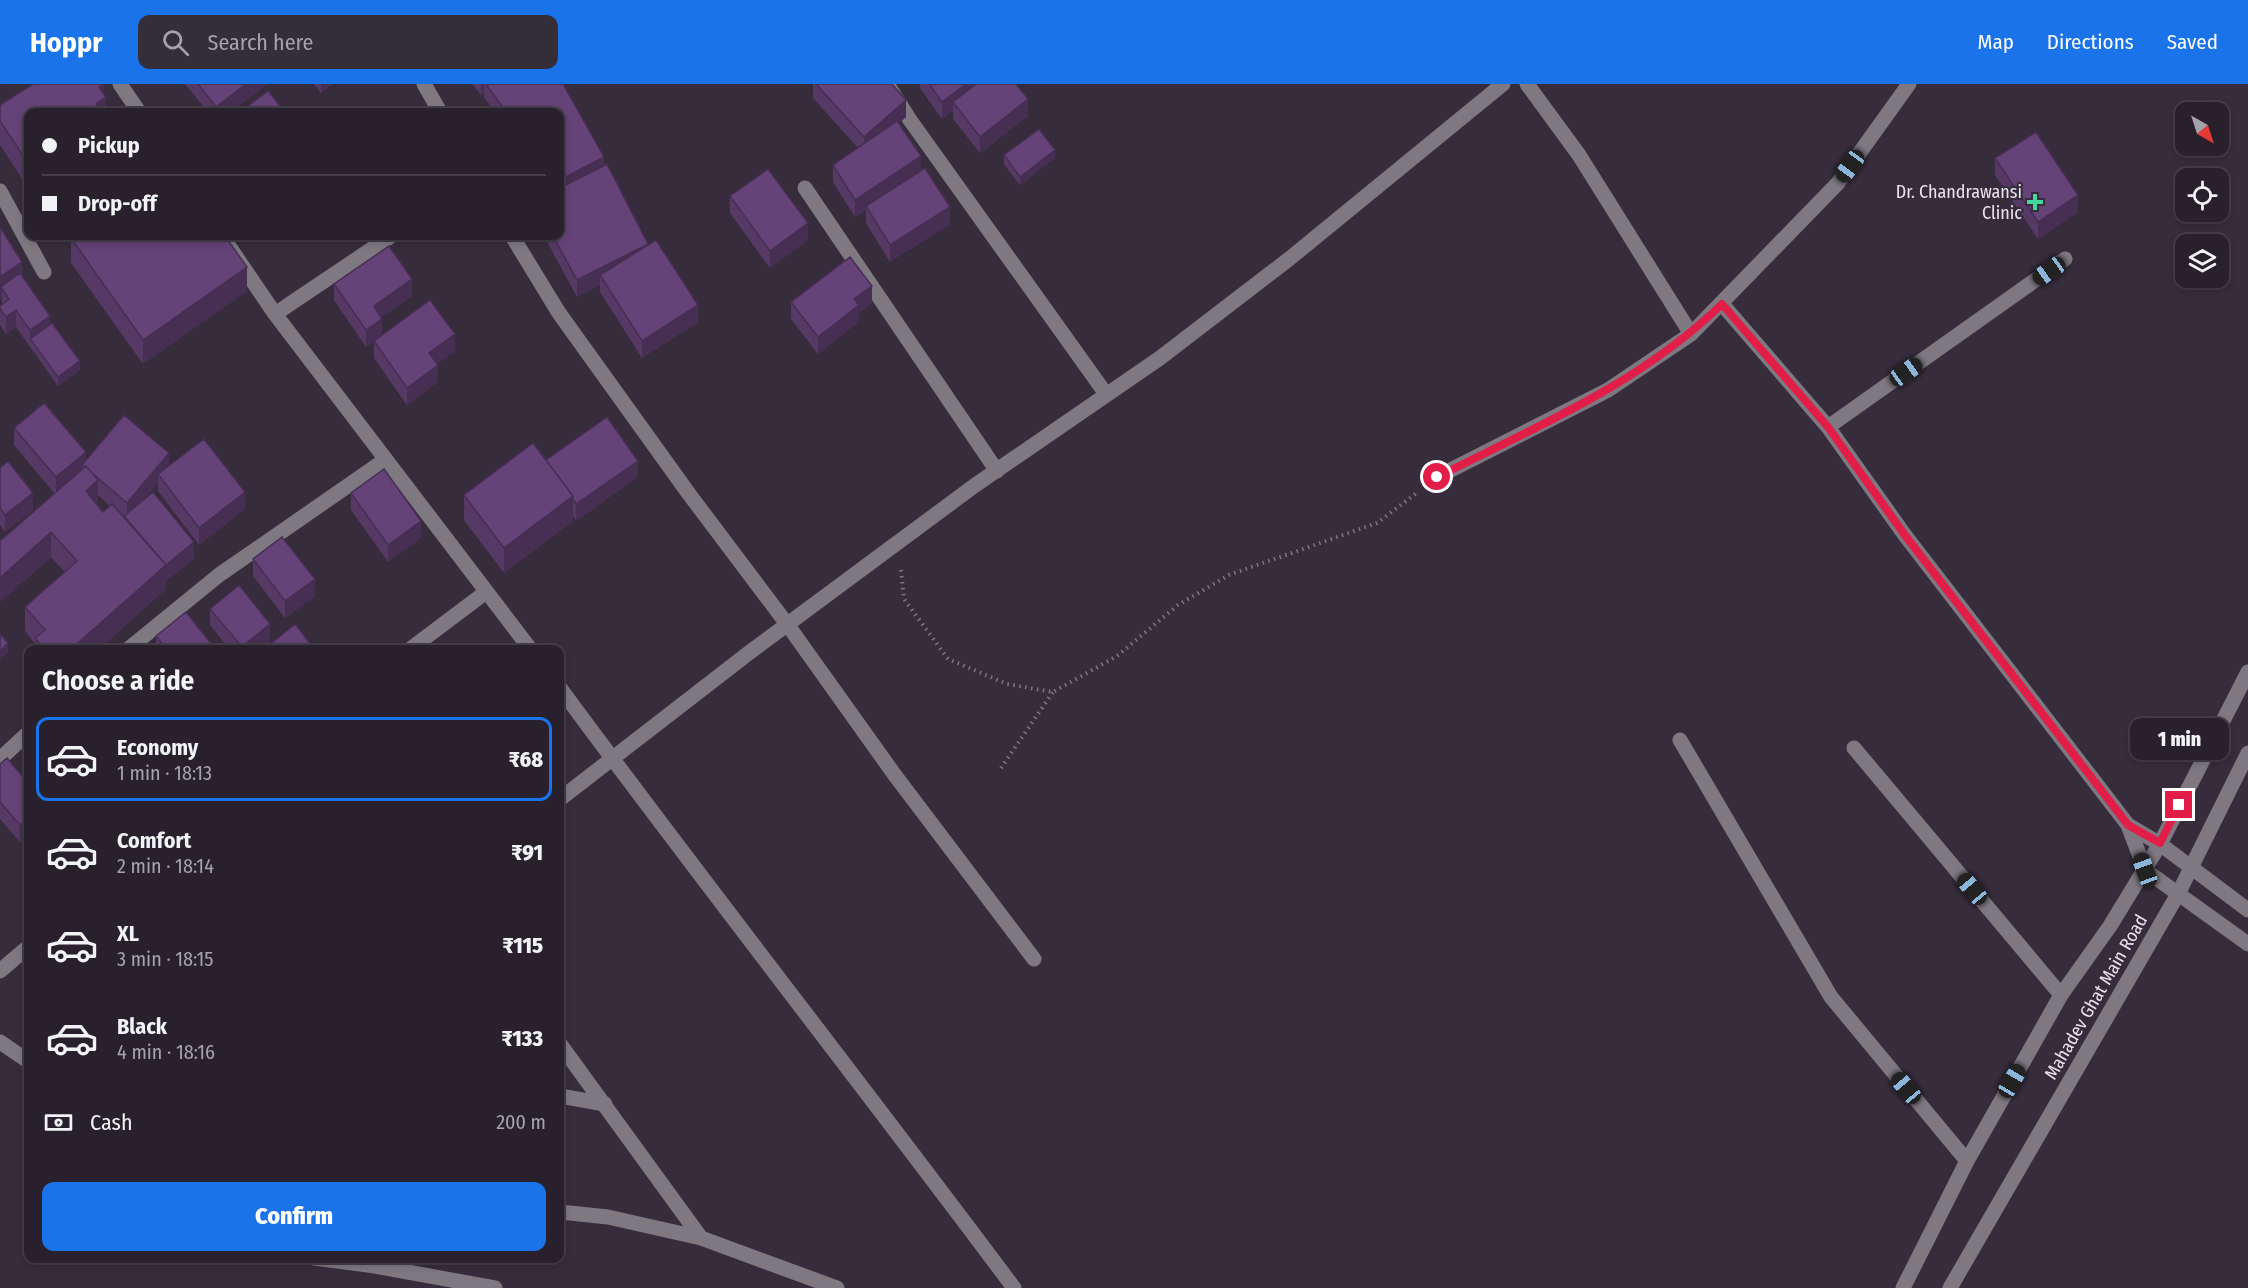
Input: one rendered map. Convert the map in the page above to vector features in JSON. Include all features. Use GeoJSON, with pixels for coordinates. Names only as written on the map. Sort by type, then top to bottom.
{"type":"FeatureCollection","features":[{"type":"Feature","properties":{"kind":"street"},"geometry":{"type":"LineString","coordinates":[[120,84],[136,108]]}},
{"type":"Feature","properties":{"kind":"street"},"geometry":{"type":"LineString","coordinates":[[424,84],[438,108]]}},
{"type":"Feature","properties":{"kind":"street"},"geometry":{"type":"LineString","coordinates":[[887,84],[1106,394]]}},
{"type":"Feature","properties":{"kind":"street"},"geometry":{"type":"LineString","coordinates":[[564,796],[787,624],[997,471],[1160,358],[1289,259],[1503,84]]}},
{"type":"Feature","properties":{"kind":"street"},"geometry":{"type":"LineString","coordinates":[[1527,84],[1579,155],[1690,334]]}},
{"type":"Feature","properties":{"kind":"street"},"geometry":{"type":"LineString","coordinates":[[1437,477],[1608,390],[1690,334],[1722,304],[1838,183],[1909,84]]}},
{"type":"Feature","properties":{"kind":"street"},"geometry":{"type":"LineString","coordinates":[[805,188],[997,471]]}},
{"type":"Feature","properties":{"kind":"street"},"geometry":{"type":"LineString","coordinates":[[0,191],[24,235]]}},
{"type":"Feature","properties":{"kind":"street"},"geometry":{"type":"LineString","coordinates":[[27,240],[44,272]]}},
{"type":"Feature","properties":{"kind":"street"},"geometry":{"type":"LineString","coordinates":[[225,240],[275,314],[527,645]]}},
{"type":"Feature","properties":{"kind":"street"},"geometry":{"type":"LineString","coordinates":[[275,314],[385,240]]}},
{"type":"Feature","properties":{"kind":"street"},"geometry":{"type":"LineString","coordinates":[[515,240],[566,322],[689,494],[787,624],[894,774],[1034,959]]}},
{"type":"Feature","properties":{"kind":"street"},"geometry":{"type":"LineString","coordinates":[[1828,427],[2066,259]]}},
{"type":"Feature","properties":{"kind":"street"},"geometry":{"type":"LineString","coordinates":[[1722,304],[1828,427],[1904,534],[2128,825],[2145,870],[2248,944]]}},
{"type":"Feature","properties":{"kind":"street"},"geometry":{"type":"LineString","coordinates":[[133,645],[219,575],[385,460]]}},
{"type":"Feature","properties":{"kind":"street"},"geometry":{"type":"LineString","coordinates":[[416,645],[486,592]]}},
{"type":"Feature","properties":{"kind":"street"},"geometry":{"type":"LineString","coordinates":[[1903,1288],[1967,1161],[2061,995],[2110,926],[2145,870],[2248,672]]}},
{"type":"Feature","properties":{"kind":"street"},"geometry":{"type":"LineString","coordinates":[[564,693],[1014,1288]]}},
{"type":"Feature","properties":{"kind":"street"},"geometry":{"type":"LineString","coordinates":[[0,759],[24,737]]}},
{"type":"Feature","properties":{"kind":"street"},"geometry":{"type":"LineString","coordinates":[[1680,740],[1831,997],[1967,1161]]}},
{"type":"Feature","properties":{"kind":"street"},"geometry":{"type":"LineString","coordinates":[[1854,748],[2061,995]]}},
{"type":"Feature","properties":{"kind":"street","name":"Mahadev Ghat Main Road"},"geometry":{"type":"LineString","coordinates":[[1950,1288],[2192,869],[2248,753]]}},
{"type":"Feature","properties":{"kind":"street"},"geometry":{"type":"LineString","coordinates":[[2128,825],[2160,843],[2248,910]]}},
{"type":"Feature","properties":{"kind":"street"},"geometry":{"type":"LineString","coordinates":[[0,971],[24,950]]}},
{"type":"Feature","properties":{"kind":"street"},"geometry":{"type":"LineString","coordinates":[[0,1042],[24,1058]]}},
{"type":"Feature","properties":{"kind":"street"},"geometry":{"type":"LineString","coordinates":[[564,1049],[701,1238]]}},
{"type":"Feature","properties":{"kind":"street"},"geometry":{"type":"LineString","coordinates":[[564,1097],[605,1104]]}},
{"type":"Feature","properties":{"kind":"street"},"geometry":{"type":"LineString","coordinates":[[564,1212],[608,1217],[701,1238],[837,1288]]}},
{"type":"Feature","properties":{"kind":"street"},"geometry":{"type":"LineString","coordinates":[[352,1263],[495,1288]]}},
{"type":"Feature","properties":{"kind":"path"},"geometry":{"type":"LineString","coordinates":[[1001,768],[1053,692],[1117,656],[1178,605],[1229,575],[1377,523],[1437,477]]}},
{"type":"Feature","properties":{"kind":"path"},"geometry":{"type":"LineString","coordinates":[[898,543],[904,599],[948,659],[1007,684],[1053,692]]}},
{"type":"Feature","properties":{"kind":"building"},"geometry":{"type":"Polygon","coordinates":[[[33,84],[103,84],[99,87],[106,97],[96,104],[98,108],[24,108],[24,157],[0,121],[0,105],[33,84]]]}},
{"type":"Feature","properties":{"kind":"building"},"geometry":{"type":"Polygon","coordinates":[[[198,84],[246,84],[216,107],[198,84]]]}},
{"type":"Feature","properties":{"kind":"building"},"geometry":{"type":"Polygon","coordinates":[[[486,84],[563,84],[604,157],[564,178],[564,108],[503,108],[486,84]]]}},
{"type":"Feature","properties":{"kind":"building"},"geometry":{"type":"Polygon","coordinates":[[[816,84],[892,84],[906,100],[864,137],[816,84]]]}},
{"type":"Feature","properties":{"kind":"building"},"geometry":{"type":"Polygon","coordinates":[[[929,84],[966,84],[942,102],[929,84]]]}},
{"type":"Feature","properties":{"kind":"building"},"geometry":{"type":"Polygon","coordinates":[[[976,84],[1016,84],[1028,99],[980,137],[953,102],[976,84]]]}},
{"type":"Feature","properties":{"kind":"building"},"geometry":{"type":"Polygon","coordinates":[[[268,91],[282,108],[245,108],[268,91]]]}},
{"type":"Feature","properties":{"kind":"building"},"geometry":{"type":"Polygon","coordinates":[[[897,121],[921,156],[855,200],[833,165],[897,121]]]}},
{"type":"Feature","properties":{"kind":"building"},"geometry":{"type":"Polygon","coordinates":[[[1039,129],[1055,150],[1020,177],[1004,155],[1039,129]]]}},
{"type":"Feature","properties":{"kind":"building"},"geometry":{"type":"Polygon","coordinates":[[[2036,132],[2078,195],[2038,222],[1995,158],[2036,132]]]}},
{"type":"Feature","properties":{"kind":"building"},"geometry":{"type":"Polygon","coordinates":[[[607,164],[648,244],[577,280],[555,240],[564,240],[564,186],[607,164]]]}},
{"type":"Feature","properties":{"kind":"building"},"geometry":{"type":"Polygon","coordinates":[[[925,168],[950,207],[890,245],[866,206],[925,168]]]}},
{"type":"Feature","properties":{"kind":"building"},"geometry":{"type":"Polygon","coordinates":[[[768,169],[808,223],[770,251],[730,196],[768,169]]]}},
{"type":"Feature","properties":{"kind":"building"},"geometry":{"type":"Polygon","coordinates":[[[0,227],[22,262],[0,277],[0,227]]]}},
{"type":"Feature","properties":{"kind":"building"},"geometry":{"type":"Polygon","coordinates":[[[72,240],[228,240],[247,267],[143,340],[72,240]]]}},
{"type":"Feature","properties":{"kind":"building"},"geometry":{"type":"Polygon","coordinates":[[[656,240],[698,305],[642,341],[600,275],[656,240]]]}},
{"type":"Feature","properties":{"kind":"building"},"geometry":{"type":"Polygon","coordinates":[[[389,246],[412,279],[374,306],[382,319],[366,330],[334,284],[389,246]]]}},
{"type":"Feature","properties":{"kind":"building"},"geometry":{"type":"Polygon","coordinates":[[[850,257],[872,286],[854,299],[859,305],[818,337],[791,302],[850,257]]]}},
{"type":"Feature","properties":{"kind":"building"},"geometry":{"type":"Polygon","coordinates":[[[20,273],[50,316],[30,330],[16,310],[6,317],[0,309],[0,306],[9,299],[1,287],[20,273]]]}},
{"type":"Feature","properties":{"kind":"building"},"geometry":{"type":"Polygon","coordinates":[[[430,300],[455,334],[429,353],[438,365],[407,388],[374,341],[430,300]]]}},
{"type":"Feature","properties":{"kind":"building"},"geometry":{"type":"Polygon","coordinates":[[[52,323],[80,361],[58,377],[30,339],[52,323]]]}},
{"type":"Feature","properties":{"kind":"building"},"geometry":{"type":"Polygon","coordinates":[[[44,403],[86,452],[56,477],[14,428],[44,403]]]}},
{"type":"Feature","properties":{"kind":"building"},"geometry":{"type":"Polygon","coordinates":[[[124,415],[169,453],[127,503],[86,466],[82,465],[124,415]]]}},
{"type":"Feature","properties":{"kind":"building"},"geometry":{"type":"Polygon","coordinates":[[[607,417],[638,461],[576,504],[573,496],[546,460],[607,417]]]}},
{"type":"Feature","properties":{"kind":"building"},"geometry":{"type":"Polygon","coordinates":[[[204,439],[245,492],[199,528],[158,474],[204,439]]]}},
{"type":"Feature","properties":{"kind":"building"},"geometry":{"type":"Polygon","coordinates":[[[533,443],[573,496],[504,548],[464,495],[533,443]]]}},
{"type":"Feature","properties":{"kind":"building"},"geometry":{"type":"Polygon","coordinates":[[[8,461],[33,493],[5,515],[0,508],[0,468],[8,461]]]}},
{"type":"Feature","properties":{"kind":"building"},"geometry":{"type":"Polygon","coordinates":[[[86,466],[98,480],[86,491],[103,512],[112,504],[166,565],[76,645],[41,645],[35,638],[45,630],[25,607],[77,561],[51,532],[0,578],[0,541],[86,466]]]}},
{"type":"Feature","properties":{"kind":"building"},"geometry":{"type":"Polygon","coordinates":[[[384,469],[421,521],[388,545],[351,493],[384,469]]]}},
{"type":"Feature","properties":{"kind":"building"},"geometry":{"type":"Polygon","coordinates":[[[153,492],[194,542],[166,565],[124,516],[153,492]]]}},
{"type":"Feature","properties":{"kind":"building"},"geometry":{"type":"Polygon","coordinates":[[[282,537],[315,579],[285,601],[253,559],[282,537]]]}},
{"type":"Feature","properties":{"kind":"building"},"geometry":{"type":"Polygon","coordinates":[[[239,585],[270,624],[244,645],[240,645],[210,609],[239,585]]]}},
{"type":"Feature","properties":{"kind":"building"},"geometry":{"type":"Polygon","coordinates":[[[186,612],[212,645],[163,645],[156,636],[186,612]]]}},
{"type":"Feature","properties":{"kind":"building"},"geometry":{"type":"Polygon","coordinates":[[[295,624],[311,645],[269,645],[295,624]]]}},
{"type":"Feature","properties":{"kind":"building"},"geometry":{"type":"Polygon","coordinates":[[[0,634],[8,643],[0,651],[0,634]]]}},
{"type":"Feature","properties":{"kind":"building"},"geometry":{"type":"Polygon","coordinates":[[[7,758],[24,778],[24,822],[20,825],[0,802],[0,764],[7,758]]]}},
{"type":"Feature","properties":{"kind":"place","name":"Dr. Chandrawansi Clinic"},"geometry":{"type":"Point","coordinates":[2035,202]}},
{"type":"Feature","properties":{"kind":"route"},"geometry":{"type":"LineString","coordinates":[[1437,477],[1608,390],[1690,334],[1722,304],[1828,427],[1904,534],[2128,825],[2160,843],[2179,805]]}}]}
